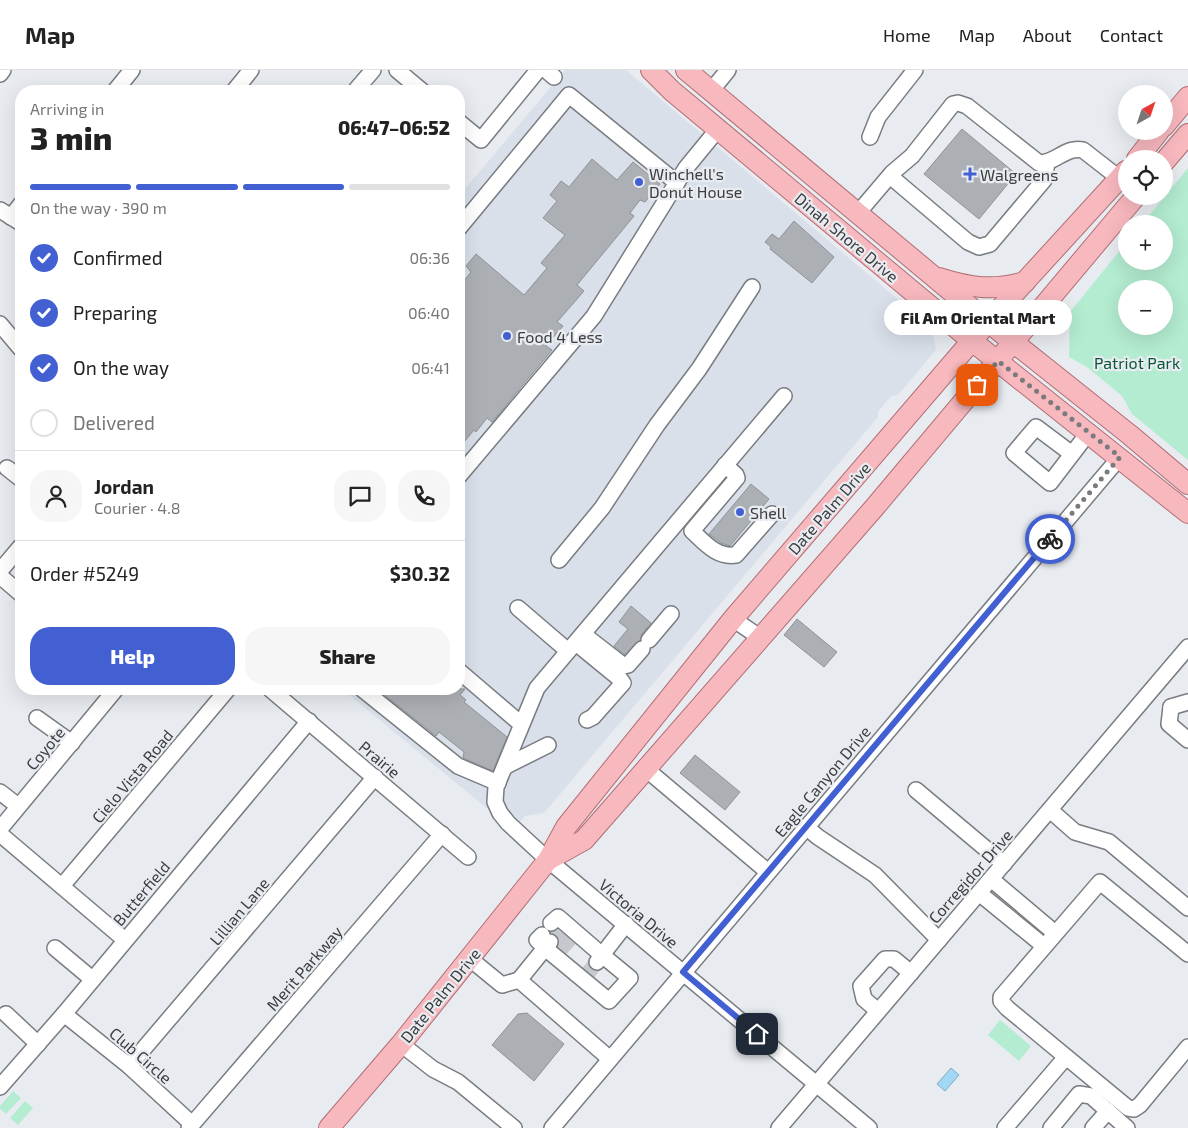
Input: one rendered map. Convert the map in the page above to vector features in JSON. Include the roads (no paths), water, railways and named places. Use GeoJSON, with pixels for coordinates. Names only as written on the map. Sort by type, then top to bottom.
{"type":"FeatureCollection","features":[{"type":"Feature","properties":{"kind":"main road","name":"Dinah Shore Drive"},"geometry":{"type":"LineString","coordinates":[[651,70],[672,91],[972,341],[1089,432],[1188,513]]}},
{"type":"Feature","properties":{"kind":"main road","name":"Dinah Shore Drive"},"geometry":{"type":"LineString","coordinates":[[686,70],[1013,343],[1188,484]]}},
{"type":"Feature","properties":{"kind":"main road"},"geometry":{"type":"LineString","coordinates":[[1173,115],[1188,97]]}},
{"type":"Feature","properties":{"kind":"main road"},"geometry":{"type":"LineString","coordinates":[[718,129],[734,110]]}},
{"type":"Feature","properties":{"kind":"main road"},"geometry":{"type":"LineString","coordinates":[[1173,152],[1188,134]]}},
{"type":"Feature","properties":{"kind":"main road"},"geometry":{"type":"LineString","coordinates":[[1144,150],[1152,140]]}},
{"type":"Feature","properties":{"kind":"main road","name":"Date Palm Drive"},"geometry":{"type":"LineString","coordinates":[[329,1128],[401,1044],[548,860],[566,827],[733,619],[988,322],[1118,180]]}},
{"type":"Feature","properties":{"kind":"main road"},"geometry":{"type":"LineString","coordinates":[[780,181],[806,189],[848,218],[858,213]]}},
{"type":"Feature","properties":{"kind":"main road","name":"Date Palm Drive"},"geometry":{"type":"LineString","coordinates":[[1120,215],[1128,205]]}},
{"type":"Feature","properties":{"kind":"main road","name":"Date Palm Drive"},"geometry":{"type":"LineString","coordinates":[[548,860],[584,840],[761,638],[998,361],[1118,217]]}},
{"type":"Feature","properties":{"kind":"main road"},"geometry":{"type":"LineString","coordinates":[[932,275],[964,284],[992,288],[1025,282]]}},
{"type":"Feature","properties":{"kind":"street"},"geometry":{"type":"LineString","coordinates":[[0,74],[3,70]]}},
{"type":"Feature","properties":{"kind":"street"},"geometry":{"type":"LineString","coordinates":[[120,85],[132,70]]}},
{"type":"Feature","properties":{"kind":"street"},"geometry":{"type":"LineString","coordinates":[[239,85],[251,70]]}},
{"type":"Feature","properties":{"kind":"street"},"geometry":{"type":"LineString","coordinates":[[361,85],[373,70]]}},
{"type":"Feature","properties":{"kind":"street"},"geometry":{"type":"LineString","coordinates":[[397,70],[415,85]]}},
{"type":"Feature","properties":{"kind":"street"},"geometry":{"type":"LineString","coordinates":[[465,127],[481,140],[538,70]]}},
{"type":"Feature","properties":{"kind":"street"},"geometry":{"type":"LineString","coordinates":[[711,91],[728,70]]}},
{"type":"Feature","properties":{"kind":"street"},"geometry":{"type":"LineString","coordinates":[[870,137],[878,117],[914,70]]}},
{"type":"Feature","properties":{"kind":"street"},"geometry":{"type":"LineString","coordinates":[[465,221],[569,95],[677,183]]}},
{"type":"Feature","properties":{"kind":"street"},"geometry":{"type":"LineString","coordinates":[[858,213],[890,176],[912,156],[953,104],[958,103],[967,106],[1038,163],[1047,163],[1076,148],[1083,150],[1118,172]]}},
{"type":"Feature","properties":{"kind":"street"},"geometry":{"type":"LineString","coordinates":[[465,469],[594,316],[686,168],[718,129]]}},
{"type":"Feature","properties":{"kind":"street"},"geometry":{"type":"LineString","coordinates":[[890,176],[968,242],[979,247],[990,244],[1044,180],[1047,163]]}},
{"type":"Feature","properties":{"kind":"street"},"geometry":{"type":"LineString","coordinates":[[558,560],[602,508],[657,425],[699,369],[752,287]]}},
{"type":"Feature","properties":{"kind":"street"},"geometry":{"type":"LineString","coordinates":[[0,324],[15,342]]}},
{"type":"Feature","properties":{"kind":"street"},"geometry":{"type":"LineString","coordinates":[[369,695],[458,766],[498,783],[537,688],[784,396]]}},
{"type":"Feature","properties":{"kind":"street"},"geometry":{"type":"LineString","coordinates":[[1072,454],[1089,432]]}},
{"type":"Feature","properties":{"kind":"street","name":"Eagle Canyon Drive"},"geometry":{"type":"LineString","coordinates":[[552,1128],[1120,457]]}},
{"type":"Feature","properties":{"kind":"street"},"geometry":{"type":"LineString","coordinates":[[725,465],[736,474],[736,478],[692,531],[715,552],[727,556],[736,555],[772,514]]}},
{"type":"Feature","properties":{"kind":"street"},"geometry":{"type":"LineString","coordinates":[[8,468],[15,474]]}},
{"type":"Feature","properties":{"kind":"street"},"geometry":{"type":"LineString","coordinates":[[690,507],[703,518]]}},
{"type":"Feature","properties":{"kind":"street"},"geometry":{"type":"LineString","coordinates":[[15,553],[1,570],[15,587]]}},
{"type":"Feature","properties":{"kind":"street"},"geometry":{"type":"LineString","coordinates":[[518,608],[576,643],[624,666],[628,665],[671,614]]}},
{"type":"Feature","properties":{"kind":"street"},"geometry":{"type":"LineString","coordinates":[[733,619],[761,638]]}},
{"type":"Feature","properties":{"kind":"street"},"geometry":{"type":"LineString","coordinates":[[576,643],[620,679],[622,683],[594,717],[587,720]]}},
{"type":"Feature","properties":{"kind":"street","name":"Corregidor Drive"},"geometry":{"type":"LineString","coordinates":[[779,1128],[1188,648]]}},
{"type":"Feature","properties":{"kind":"street"},"geometry":{"type":"LineString","coordinates":[[465,676],[521,724]]}},
{"type":"Feature","properties":{"kind":"street"},"geometry":{"type":"LineString","coordinates":[[1151,691],[1171,706]]}},
{"type":"Feature","properties":{"kind":"street","name":"Coyote"},"geometry":{"type":"LineString","coordinates":[[0,829],[111,695]]}},
{"type":"Feature","properties":{"kind":"street","name":"Cielo Vista Road"},"geometry":{"type":"LineString","coordinates":[[62,886],[223,695]]}},
{"type":"Feature","properties":{"kind":"street","name":"Prairie"},"geometry":{"type":"LineString","coordinates":[[277,695],[468,857]]}},
{"type":"Feature","properties":{"kind":"street"},"geometry":{"type":"LineString","coordinates":[[1171,706],[1188,702]]}},
{"type":"Feature","properties":{"kind":"street"},"geometry":{"type":"LineString","coordinates":[[1171,706],[1169,724],[1188,740]]}},
{"type":"Feature","properties":{"kind":"street"},"geometry":{"type":"LineString","coordinates":[[37,718],[72,743]]}},
{"type":"Feature","properties":{"kind":"street","name":"Butterfield"},"geometry":{"type":"LineString","coordinates":[[1,1082],[64,1014],[308,721]]}},
{"type":"Feature","properties":{"kind":"street"},"geometry":{"type":"LineString","coordinates":[[506,766],[548,745]]}},
{"type":"Feature","properties":{"kind":"street"},"geometry":{"type":"LineString","coordinates":[[646,769],[768,872]]}},
{"type":"Feature","properties":{"kind":"street","name":"Lillian Lane"},"geometry":{"type":"LineString","coordinates":[[129,1066],[375,777]]}},
{"type":"Feature","properties":{"kind":"street","name":"Victoria Drive"},"geometry":{"type":"LineString","coordinates":[[498,783],[494,802],[508,823],[548,860],[869,1128]]}},
{"type":"Feature","properties":{"kind":"street"},"geometry":{"type":"LineString","coordinates":[[916,790],[1004,864]]}},
{"type":"Feature","properties":{"kind":"street"},"geometry":{"type":"LineString","coordinates":[[0,792],[18,806]]}},
{"type":"Feature","properties":{"kind":"street"},"geometry":{"type":"LineString","coordinates":[[1050,810],[1075,832],[1109,842],[1188,908]]}},
{"type":"Feature","properties":{"kind":"street"},"geometry":{"type":"LineString","coordinates":[[806,827],[875,875],[939,940]]}},
{"type":"Feature","properties":{"kind":"street"},"geometry":{"type":"LineString","coordinates":[[0,834],[125,940]]}},
{"type":"Feature","properties":{"kind":"street","name":"Merit Parkway"},"geometry":{"type":"LineString","coordinates":[[191,1126],[442,834]]}},
{"type":"Feature","properties":{"kind":"street"},"geometry":{"type":"LineString","coordinates":[[991,879],[1055,933]]}},
{"type":"Feature","properties":{"kind":"street"},"geometry":{"type":"LineString","coordinates":[[1188,954],[1100,882],[1001,997],[1001,1001],[1128,1108],[1134,1109],[1140,1105],[1188,1047]]}},
{"type":"Feature","properties":{"kind":"street"},"geometry":{"type":"LineString","coordinates":[[979,893],[1044,946]]}},
{"type":"Feature","properties":{"kind":"street"},"geometry":{"type":"LineString","coordinates":[[1014,921],[1024,908]]}},
{"type":"Feature","properties":{"kind":"street"},"geometry":{"type":"LineString","coordinates":[[589,964],[626,924]]}},
{"type":"Feature","properties":{"kind":"street"},"geometry":{"type":"LineString","coordinates":[[562,942],[589,964]]}},
{"type":"Feature","properties":{"kind":"street"},"geometry":{"type":"LineString","coordinates":[[562,942],[589,964]]}},
{"type":"Feature","properties":{"kind":"street"},"geometry":{"type":"LineString","coordinates":[[469,958],[502,985],[519,980],[562,942]]}},
{"type":"Feature","properties":{"kind":"street"},"geometry":{"type":"LineString","coordinates":[[55,948],[92,979]]}},
{"type":"Feature","properties":{"kind":"street"},"geometry":{"type":"LineString","coordinates":[[878,1011],[864,999],[861,986],[885,959],[894,959],[911,972]]}},
{"type":"Feature","properties":{"kind":"street"},"geometry":{"type":"LineString","coordinates":[[519,980],[610,1060]]}},
{"type":"Feature","properties":{"kind":"street"},"geometry":{"type":"LineString","coordinates":[[6,1014],[38,1044]]}},
{"type":"Feature","properties":{"kind":"street","name":"Club Circle"},"geometry":{"type":"LineString","coordinates":[[64,1014],[129,1066],[191,1126]]}},
{"type":"Feature","properties":{"kind":"street"},"geometry":{"type":"LineString","coordinates":[[401,1044],[432,1069],[458,1082],[514,1128]]}},
{"type":"Feature","properties":{"kind":"street"},"geometry":{"type":"LineString","coordinates":[[1005,1128],[1066,1057]]}},
{"type":"Feature","properties":{"kind":"street"},"geometry":{"type":"LineString","coordinates":[[1051,1128],[1079,1094],[1091,1096],[1127,1128]]}},
{"type":"Feature","properties":{"kind":"street"},"geometry":{"type":"LineString","coordinates":[[1093,1128],[1108,1111]]}},
{"type":"Feature","properties":{"kind":"water"},"geometry":{"type":"Polygon","coordinates":[[[951,1068],[959,1075],[945,1091],[937,1084],[951,1068]]]}},
{"type":"Feature","properties":{"kind":"tunnel"},"geometry":{"type":"LineString","coordinates":[[550,942],[560,930]]}},
{"type":"Feature","properties":{"kind":"tunnel"},"geometry":{"type":"LineString","coordinates":[[560,950],[570,939]]}},
{"type":"Feature","properties":{"kind":"tunnel"},"geometry":{"type":"LineString","coordinates":[[588,973],[597,962]]}},
{"type":"Feature","properties":{"kind":"place","name":"Walgreens"},"geometry":{"type":"Point","coordinates":[970,174]}},
{"type":"Feature","properties":{"kind":"place","name":"Winchell's Donut House"},"geometry":{"type":"Point","coordinates":[639,182]}},
{"type":"Feature","properties":{"kind":"place","name":"Food 4 Less"},"geometry":{"type":"Point","coordinates":[507,336]}},
{"type":"Feature","properties":{"kind":"place","name":"Fil Am Oriental Mart"},"geometry":{"type":"Point","coordinates":[977,385]}},
{"type":"Feature","properties":{"kind":"place","name":"Shell"},"geometry":{"type":"Point","coordinates":[740,512]}},
{"type":"Feature","properties":{"kind":"park label","name":"Patriot Park"},"geometry":{"type":"Point","coordinates":[1137,362]}}]}
